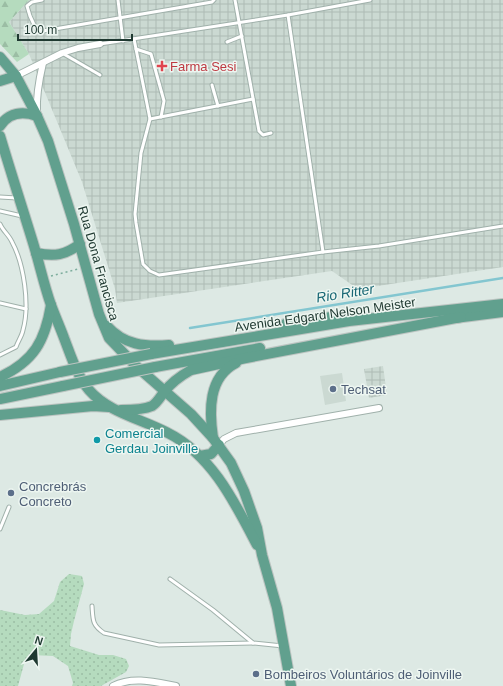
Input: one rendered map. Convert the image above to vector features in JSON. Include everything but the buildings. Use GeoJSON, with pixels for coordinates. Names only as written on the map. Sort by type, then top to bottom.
{"type":"FeatureCollection","features":[{"type":"Feature","properties":{"kind":"main road","name":"Rua Dona Francisca"},"geometry":{"type":"LineString","coordinates":[[0,57],[16,76],[37,116],[48,142],[87,266],[102,321],[109,338],[136,366],[191,414],[216,441],[231,463],[244,491],[257,528],[262,555],[277,608],[291,686]]}},
{"type":"Feature","properties":{"kind":"main road"},"geometry":{"type":"LineString","coordinates":[[0,81],[16,76]]}},
{"type":"Feature","properties":{"kind":"main road"},"geometry":{"type":"LineString","coordinates":[[0,126],[10,116],[19,113],[28,113],[37,116]]}},
{"type":"Feature","properties":{"kind":"main road","name":"Rua Dona Francisca"},"geometry":{"type":"LineString","coordinates":[[0,136],[51,305],[78,372],[88,388],[98,399],[113,409],[168,433],[183,442],[200,456],[214,472],[230,496],[262,555]]}},
{"type":"Feature","properties":{"kind":"main road"},"geometry":{"type":"LineString","coordinates":[[36,253],[48,256],[60,255],[71,251],[80,244]]}},
{"type":"Feature","properties":{"kind":"main road","name":"Avenida Edgard Nelson Meister"},"geometry":{"type":"LineString","coordinates":[[0,386],[60,372],[151,354],[309,327],[503,304]]}},
{"type":"Feature","properties":{"kind":"main road"},"geometry":{"type":"LineString","coordinates":[[0,377],[24,362],[36,349],[48,319],[51,305]]}},
{"type":"Feature","properties":{"kind":"main road","name":"Avenida Edgard Nelson Meister"},"geometry":{"type":"LineString","coordinates":[[0,399],[155,367],[344,333],[503,312]]}},
{"type":"Feature","properties":{"kind":"main road"},"geometry":{"type":"LineString","coordinates":[[102,321],[114,334],[126,341],[140,345],[157,346],[197,341],[323,318],[340,316],[408,315]]}},
{"type":"Feature","properties":{"kind":"main road"},"geometry":{"type":"LineString","coordinates":[[0,415],[93,406],[113,409],[141,409],[152,405],[185,373],[191,370],[461,317]]}},
{"type":"Feature","properties":{"kind":"main road"},"geometry":{"type":"LineString","coordinates":[[200,456],[211,454],[216,441],[210,417],[215,386],[222,373],[246,358]]}},
{"type":"Feature","properties":{"kind":"street"},"geometry":{"type":"LineString","coordinates":[[16,76],[62,54],[78,48],[100,44]]}},
{"type":"Feature","properties":{"kind":"street"},"geometry":{"type":"LineString","coordinates":[[37,116],[38,80],[43,63]]}},
{"type":"Feature","properties":{"kind":"street"},"geometry":{"type":"LineString","coordinates":[[216,441],[236,433],[379,408]]}},
{"type":"Feature","properties":{"kind":"street"},"geometry":{"type":"LineString","coordinates":[[113,686],[128,683],[151,682],[176,686]]}},
{"type":"Feature","properties":{"kind":"lane"},"geometry":{"type":"LineString","coordinates":[[42,0],[32,2],[27,6],[36,29],[40,31],[212,2],[214,0]]}},
{"type":"Feature","properties":{"kind":"lane"},"geometry":{"type":"LineString","coordinates":[[118,0],[123,41]]}},
{"type":"Feature","properties":{"kind":"lane"},"geometry":{"type":"LineString","coordinates":[[235,0],[259,131],[263,135],[271,133]]}},
{"type":"Feature","properties":{"kind":"lane"},"geometry":{"type":"LineString","coordinates":[[100,44],[288,15],[370,0]]}},
{"type":"Feature","properties":{"kind":"lane"},"geometry":{"type":"LineString","coordinates":[[288,15],[323,252]]}},
{"type":"Feature","properties":{"kind":"lane"},"geometry":{"type":"LineString","coordinates":[[227,42],[242,36]]}},
{"type":"Feature","properties":{"kind":"lane"},"geometry":{"type":"LineString","coordinates":[[134,39],[150,119],[141,153],[135,214],[144,264],[150,271],[159,275],[323,252],[379,246],[503,226]]}},
{"type":"Feature","properties":{"kind":"lane"},"geometry":{"type":"LineString","coordinates":[[136,49],[151,54],[164,101],[161,117]]}},
{"type":"Feature","properties":{"kind":"lane"},"geometry":{"type":"LineString","coordinates":[[62,54],[100,75]]}},
{"type":"Feature","properties":{"kind":"lane"},"geometry":{"type":"LineString","coordinates":[[212,85],[218,106]]}},
{"type":"Feature","properties":{"kind":"lane"},"geometry":{"type":"LineString","coordinates":[[150,119],[253,100]]}},
{"type":"Feature","properties":{"kind":"lane"},"geometry":{"type":"LineString","coordinates":[[0,196],[19,199]]}},
{"type":"Feature","properties":{"kind":"lane"},"geometry":{"type":"LineString","coordinates":[[0,211],[25,217]]}},
{"type":"Feature","properties":{"kind":"lane"},"geometry":{"type":"LineString","coordinates":[[0,224],[12,240],[17,253],[26,291],[24,329],[16,347],[0,355]]}},
{"type":"Feature","properties":{"kind":"lane"},"geometry":{"type":"LineString","coordinates":[[0,303],[26,309]]}},
{"type":"Feature","properties":{"kind":"lane"},"geometry":{"type":"LineString","coordinates":[[0,529],[8,507]]}},
{"type":"Feature","properties":{"kind":"lane"},"geometry":{"type":"LineString","coordinates":[[170,579],[253,642]]}},
{"type":"Feature","properties":{"kind":"lane"},"geometry":{"type":"LineString","coordinates":[[92,606],[93,621],[96,628],[104,633],[159,645],[253,642],[284,647]]}},
{"type":"Feature","properties":{"kind":"path"},"geometry":{"type":"LineString","coordinates":[[43,278],[87,266]]}},
{"type":"Feature","properties":{"kind":"shaded area"},"geometry":{"type":"Polygon","coordinates":[[[29,0],[503,0],[503,267],[358,289],[332,271],[117,303],[115,289],[82,182],[29,54],[9,22],[29,0]]]}},
{"type":"Feature","properties":{"kind":"shaded area"},"geometry":{"type":"Polygon","coordinates":[[[383,366],[387,395],[369,398],[364,369],[383,366]]]}},
{"type":"Feature","properties":{"kind":"shaded area","name":"Techsat"},"geometry":{"type":"Polygon","coordinates":[[[342,373],[346,401],[325,405],[320,376],[342,373]]]}},
{"type":"Feature","properties":{"kind":"green space"},"geometry":{"type":"Polygon","coordinates":[[[0,0],[29,0],[9,22],[29,54],[17,62],[0,44],[0,0]]]}},
{"type":"Feature","properties":{"kind":"green space"},"geometry":{"type":"Polygon","coordinates":[[[69,574],[82,576],[84,584],[71,634],[70,646],[99,655],[113,655],[126,659],[129,666],[126,672],[101,686],[72,686],[73,683],[68,666],[53,656],[31,655],[24,664],[18,686],[0,686],[0,610],[25,615],[39,614],[54,601],[60,582],[69,574]]]}},
{"type":"Feature","properties":{"kind":"waterway","name":"Rio Ritter"},"geometry":{"type":"LineString","coordinates":[[190,328],[503,278]]}},
{"type":"Feature","properties":{"kind":"place","name":"Farma Sesi"},"geometry":{"type":"Point","coordinates":[162,66]}},
{"type":"Feature","properties":{"kind":"place","name":"Techsat"},"geometry":{"type":"Point","coordinates":[333,389]}},
{"type":"Feature","properties":{"kind":"place","name":"Comercial Gerdau Joinville"},"geometry":{"type":"Point","coordinates":[97,440]}},
{"type":"Feature","properties":{"kind":"place","name":"Concrebrás Concreto"},"geometry":{"type":"Point","coordinates":[11,493]}},
{"type":"Feature","properties":{"kind":"place","name":"Bombeiros Voluntários de Joinville"},"geometry":{"type":"Point","coordinates":[256,674]}}]}
